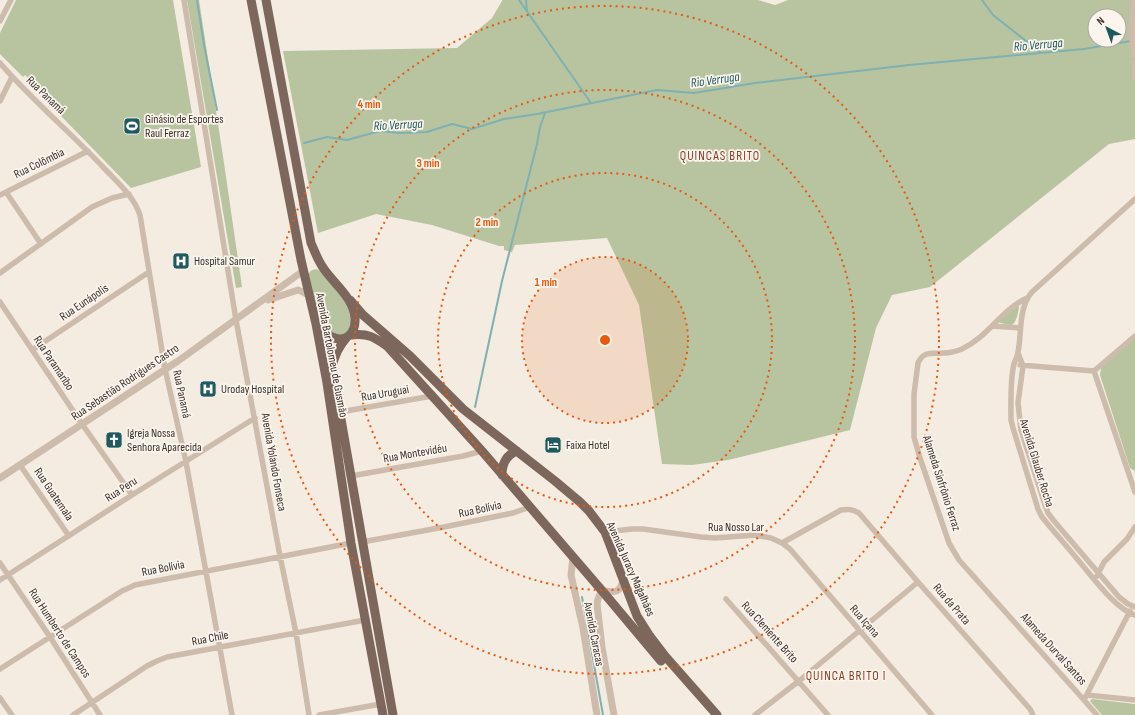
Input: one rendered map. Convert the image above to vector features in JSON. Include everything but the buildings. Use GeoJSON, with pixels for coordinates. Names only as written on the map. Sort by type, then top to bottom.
{"type":"FeatureCollection","features":[{"type":"Feature","properties":{"kind":"main road","name":"Avenida Bartolomeu de Gusmão"},"geometry":{"type":"LineString","coordinates":[[251,0],[303,271],[316,324],[327,383],[351,543],[383,715]]}},
{"type":"Feature","properties":{"kind":"main road","name":"Avenida Juracy Magalhães"},"geometry":{"type":"LineString","coordinates":[[266,0],[312,244],[324,268],[365,317],[410,356],[463,409],[559,484],[589,511],[604,532],[637,616],[665,656],[717,715]]}},
{"type":"Feature","properties":{"kind":"main road"},"geometry":{"type":"LineString","coordinates":[[349,336],[354,328],[355,318],[350,300]]}},
{"type":"Feature","properties":{"kind":"main road","name":"Avenida Juracy Magalhães"},"geometry":{"type":"LineString","coordinates":[[316,324],[328,336],[339,339],[360,334],[371,336],[387,346],[482,451],[639,635],[710,715]]}},
{"type":"Feature","properties":{"kind":"main road","name":"Avenida Bartolomeu de Gusmão"},"geometry":{"type":"LineString","coordinates":[[349,336],[340,345],[332,368],[393,715]]}},
{"type":"Feature","properties":{"kind":"main road"},"geometry":{"type":"LineString","coordinates":[[502,475],[504,462],[511,454],[517,451]]}},
{"type":"Feature","properties":{"kind":"street"},"geometry":{"type":"LineString","coordinates":[[0,21],[11,0]]}},
{"type":"Feature","properties":{"kind":"street","name":"Avenida Yolando Fonseca"},"geometry":{"type":"LineString","coordinates":[[184,0],[236,320],[280,556],[296,633],[309,715]]}},
{"type":"Feature","properties":{"kind":"street"},"geometry":{"type":"LineString","coordinates":[[1134,0],[1132,34],[1134,53]]}},
{"type":"Feature","properties":{"kind":"street","name":"Rua Panamá"},"geometry":{"type":"LineString","coordinates":[[0,63],[12,77],[129,194],[137,206],[140,215],[165,369],[186,462],[232,715]]}},
{"type":"Feature","properties":{"kind":"street"},"geometry":{"type":"LineString","coordinates":[[1135,64],[1135,78]]}},
{"type":"Feature","properties":{"kind":"street"},"geometry":{"type":"LineString","coordinates":[[0,101],[12,77]]}},
{"type":"Feature","properties":{"kind":"street","name":"Rua Colômbia"},"geometry":{"type":"LineString","coordinates":[[0,195],[88,152]]}},
{"type":"Feature","properties":{"kind":"street"},"geometry":{"type":"LineString","coordinates":[[6,192],[41,244]]}},
{"type":"Feature","properties":{"kind":"street"},"geometry":{"type":"LineString","coordinates":[[0,273],[92,207],[112,198],[129,194]]}},
{"type":"Feature","properties":{"kind":"street"},"geometry":{"type":"LineString","coordinates":[[992,326],[1014,305],[1027,298],[1135,199]]}},
{"type":"Feature","properties":{"kind":"street","name":"Rua Sebastião Rodrigues Castro"},"geometry":{"type":"LineString","coordinates":[[0,478],[165,369],[303,271]]}},
{"type":"Feature","properties":{"kind":"street","name":"Rua Eunápolis"},"geometry":{"type":"LineString","coordinates":[[32,350],[149,272]]}},
{"type":"Feature","properties":{"kind":"street","name":"Rua Sebastião Rodrigues Castro"},"geometry":{"type":"LineString","coordinates":[[260,302],[298,290],[309,295]]}},
{"type":"Feature","properties":{"kind":"street","name":"Avenida Glauber Rocha"},"geometry":{"type":"LineString","coordinates":[[1027,298],[1020,328],[1018,353],[1014,365],[1011,420],[1038,509],[1042,517],[1094,580],[1120,606],[1132,614]]}},
{"type":"Feature","properties":{"kind":"street","name":"Rua Paramaribo"},"geometry":{"type":"LineString","coordinates":[[0,302],[132,495]]}},
{"type":"Feature","properties":{"kind":"street"},"geometry":{"type":"LineString","coordinates":[[992,326],[1020,328]]}},
{"type":"Feature","properties":{"kind":"street","name":"Alameda Sinfrônio Ferraz"},"geometry":{"type":"LineString","coordinates":[[969,571],[959,560],[950,543],[920,458],[914,437],[914,394],[920,358],[930,353],[951,353],[962,349],[975,341],[992,326]]}},
{"type":"Feature","properties":{"kind":"street"},"geometry":{"type":"LineString","coordinates":[[1014,365],[1094,371],[1135,336]]}},
{"type":"Feature","properties":{"kind":"street","name":"Avenida Glauber Rocha"},"geometry":{"type":"LineString","coordinates":[[1018,353],[1023,366],[1018,403],[1021,430],[1048,513],[1119,597],[1128,604],[1134,606]]}},
{"type":"Feature","properties":{"kind":"street"},"geometry":{"type":"LineString","coordinates":[[1094,371],[1135,492]]}},
{"type":"Feature","properties":{"kind":"street","name":"Rua Uruguai"},"geometry":{"type":"LineString","coordinates":[[340,412],[432,396]]}},
{"type":"Feature","properties":{"kind":"street","name":"Rua Peru"},"geometry":{"type":"LineString","coordinates":[[0,580],[255,418]]}},
{"type":"Feature","properties":{"kind":"street","name":"Rua Montevidéu"},"geometry":{"type":"LineString","coordinates":[[352,476],[463,456],[482,451]]}},
{"type":"Feature","properties":{"kind":"street","name":"Rua Guatemala"},"geometry":{"type":"LineString","coordinates":[[20,465],[69,536]]}},
{"type":"Feature","properties":{"kind":"street"},"geometry":{"type":"LineString","coordinates":[[1128,472],[1135,475]]}},
{"type":"Feature","properties":{"kind":"street","name":"Rua Bolívia"},"geometry":{"type":"LineString","coordinates":[[362,542],[444,528],[513,513],[530,507]]}},
{"type":"Feature","properties":{"kind":"street","name":"Rua da Prata"},"geometry":{"type":"LineString","coordinates":[[782,543],[841,510],[847,509],[859,513],[1030,709],[1033,715]]}},
{"type":"Feature","properties":{"kind":"street"},"geometry":{"type":"LineString","coordinates":[[1094,580],[1104,562],[1127,539],[1135,527]]}},
{"type":"Feature","properties":{"kind":"street","name":"Rua Nosso Lar"},"geometry":{"type":"LineString","coordinates":[[604,532],[643,529],[715,538],[756,535],[771,538],[782,543]]}},
{"type":"Feature","properties":{"kind":"street","name":"Rua Bolívia"},"geometry":{"type":"LineString","coordinates":[[0,669],[129,587],[351,543]]}},
{"type":"Feature","properties":{"kind":"street","name":"Rua Içana"},"geometry":{"type":"LineString","coordinates":[[782,543],[790,549],[932,715]]}},
{"type":"Feature","properties":{"kind":"street","name":"Avenida Caracas"},"geometry":{"type":"LineString","coordinates":[[573,557],[571,575],[583,628],[597,715]]}},
{"type":"Feature","properties":{"kind":"street","name":"Rua Humberto de Campos"},"geometry":{"type":"LineString","coordinates":[[0,563],[100,715]]}},
{"type":"Feature","properties":{"kind":"street","name":"Alameda Durval Santos"},"geometry":{"type":"LineString","coordinates":[[969,571],[1086,697],[1132,614],[1134,606]]}},
{"type":"Feature","properties":{"kind":"street"},"geometry":{"type":"LineString","coordinates":[[603,591],[617,591],[623,580]]}},
{"type":"Feature","properties":{"kind":"street"},"geometry":{"type":"LineString","coordinates":[[755,715],[799,681],[918,582]]}},
{"type":"Feature","properties":{"kind":"street","name":"Avenida Caracas"},"geometry":{"type":"LineString","coordinates":[[603,591],[598,598],[597,604],[602,647],[614,715]]}},
{"type":"Feature","properties":{"kind":"street","name":"Rua Clemente Brito"},"geometry":{"type":"LineString","coordinates":[[726,599],[828,715]]}},
{"type":"Feature","properties":{"kind":"street","name":"Rua Chile"},"geometry":{"type":"LineString","coordinates":[[73,715],[157,661],[167,657],[365,620]]}},
{"type":"Feature","properties":{"kind":"street"},"geometry":{"type":"LineString","coordinates":[[1086,697],[1135,700]]}},
{"type":"Feature","properties":{"kind":"street"},"geometry":{"type":"LineString","coordinates":[[1086,697],[1097,715]]}},
{"type":"Feature","properties":{"kind":"street"},"geometry":{"type":"LineString","coordinates":[[0,698],[12,715]]}},
{"type":"Feature","properties":{"kind":"street"},"geometry":{"type":"LineString","coordinates":[[319,715],[381,704]]}},
{"type":"Feature","properties":{"kind":"green space","name":"Ginásio de Esportes Raul Ferraz"},"geometry":{"type":"Polygon","coordinates":[[[16,0],[173,0],[201,167],[131,188],[30,84],[29,79],[25,75],[23,77],[0,54],[0,33],[16,0]]]}},
{"type":"Feature","properties":{"kind":"green space"},"geometry":{"type":"Polygon","coordinates":[[[187,0],[199,0],[242,287],[236,288],[187,0]]]}},
{"type":"Feature","properties":{"kind":"green space"},"geometry":{"type":"Polygon","coordinates":[[[502,0],[758,0],[775,5],[788,0],[1135,0],[1135,139],[1109,144],[930,287],[892,295],[876,328],[850,430],[728,460],[692,465],[662,464],[639,305],[607,238],[515,245],[512,252],[504,250],[504,246],[499,246],[432,225],[376,214],[318,233],[283,51],[457,48],[492,18],[502,0]]]}},
{"type":"Feature","properties":{"kind":"green space"},"geometry":{"type":"Polygon","coordinates":[[[316,269],[321,271],[344,298],[349,309],[352,327],[344,335],[335,334],[329,330],[324,324],[316,308],[308,276],[311,271],[316,269]]]}},
{"type":"Feature","properties":{"kind":"green space"},"geometry":{"type":"Polygon","coordinates":[[[1019,305],[1018,314],[1012,325],[1000,323],[999,320],[1019,305]]]}},
{"type":"Feature","properties":{"kind":"green space"},"geometry":{"type":"Polygon","coordinates":[[[1135,338],[1135,471],[1130,468],[1100,375],[1101,368],[1135,338]]]}},
{"type":"Feature","properties":{"kind":"green space"},"geometry":{"type":"Polygon","coordinates":[[[1092,699],[1135,704],[1135,715],[1102,715],[1090,701],[1092,699]]]}},
{"type":"Feature","properties":{"kind":"waterway","name":"Rio Verruga"},"geometry":{"type":"LineString","coordinates":[[197,0],[217,110]]}},
{"type":"Feature","properties":{"kind":"waterway"},"geometry":{"type":"LineString","coordinates":[[519,0],[591,103]]}},
{"type":"Feature","properties":{"kind":"waterway"},"geometry":{"type":"LineString","coordinates":[[526,0],[527,11]]}},
{"type":"Feature","properties":{"kind":"waterway"},"geometry":{"type":"LineString","coordinates":[[982,0],[993,15],[1040,52]]}},
{"type":"Feature","properties":{"kind":"waterway","name":"Rio Verruga"},"geometry":{"type":"LineString","coordinates":[[304,143],[327,137],[347,140],[380,131],[400,133],[427,132],[452,124],[472,129],[504,119],[537,114],[657,90],[694,93],[755,83],[909,65],[1084,49],[1131,41]]}},
{"type":"Feature","properties":{"kind":"waterway"},"geometry":{"type":"LineString","coordinates":[[475,407],[502,281],[540,127],[545,113]]}},
{"type":"Feature","properties":{"kind":"waterway"},"geometry":{"type":"LineString","coordinates":[[582,597],[603,715]]}},
{"type":"Feature","properties":{"kind":"place","name":"Ginásio de Esportes Raul Ferraz"},"geometry":{"type":"Point","coordinates":[132,126]}},
{"type":"Feature","properties":{"kind":"place","name":"Hospital Samur"},"geometry":{"type":"Point","coordinates":[181,261]}},
{"type":"Feature","properties":{"kind":"place","name":"Uroday Hospital"},"geometry":{"type":"Point","coordinates":[208,389]}},
{"type":"Feature","properties":{"kind":"place","name":"Igreja Nossa Senhora Aparecida"},"geometry":{"type":"Point","coordinates":[114,440]}},
{"type":"Feature","properties":{"kind":"place","name":"Faixa Hotel"},"geometry":{"type":"Point","coordinates":[553,445]}},
{"type":"Feature","properties":{"kind":"district","name":"QUINCAS BRITO"},"geometry":{"type":"Point","coordinates":[720,155]}},
{"type":"Feature","properties":{"kind":"district","name":"QUINCA BRITO I"},"geometry":{"type":"Point","coordinates":[846,675]}}]}
